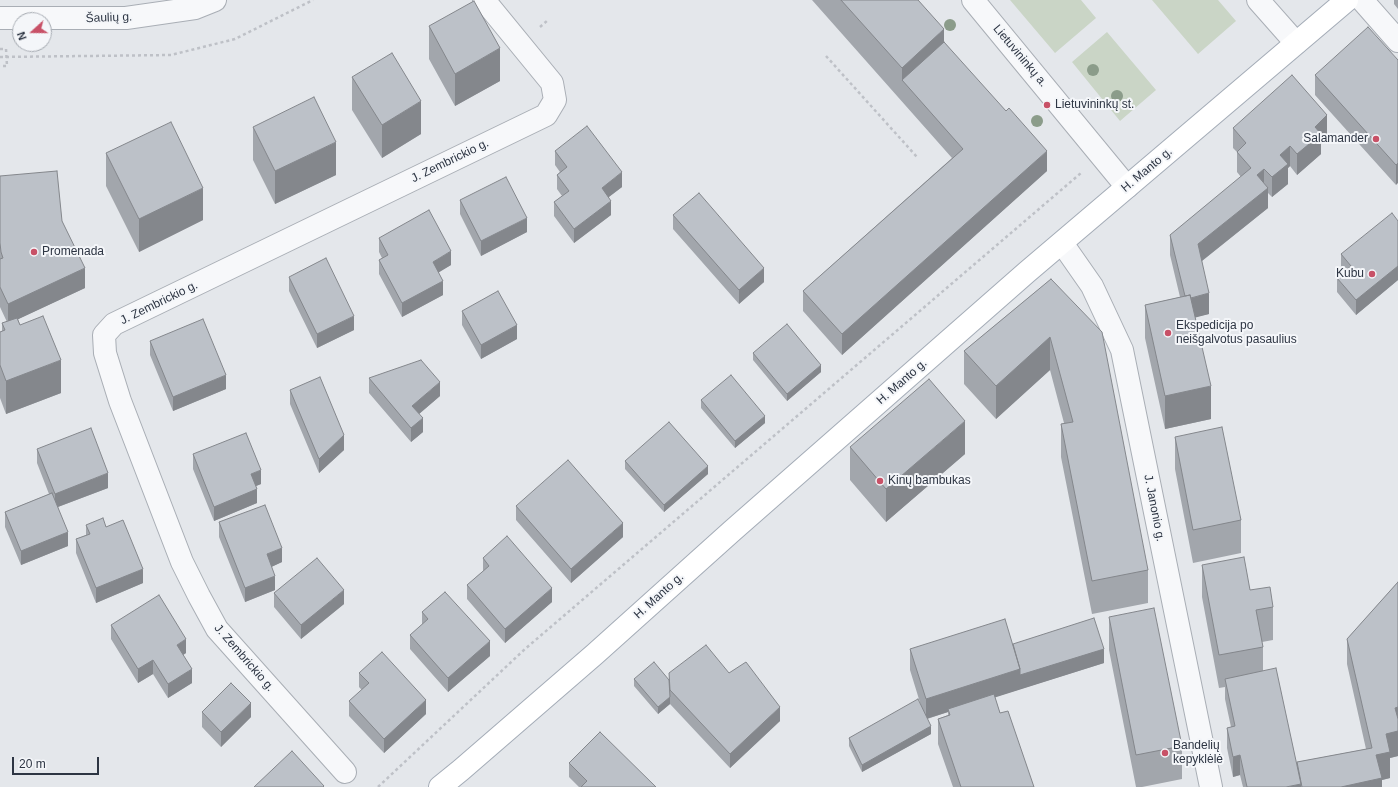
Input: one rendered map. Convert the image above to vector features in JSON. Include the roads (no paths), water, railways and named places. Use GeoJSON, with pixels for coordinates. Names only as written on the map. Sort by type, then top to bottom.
{"type":"FeatureCollection","features":[{"type":"Feature","properties":{"kind":"main road","name":"H. Manto g."},"geometry":{"type":"LineString","coordinates":[[440,787],[1062,243],[1347,0]]}},
{"type":"Feature","properties":{"kind":"main road","name":"H. Manto g."},"geometry":{"type":"LineString","coordinates":[[444,787],[461,770]]}},
{"type":"Feature","properties":{"kind":"street","name":"Šaulių g."},"geometry":{"type":"LineString","coordinates":[[0,18],[126,18],[195,8],[216,0]]}},
{"type":"Feature","properties":{"kind":"street","name":"J. Zembrickio g."},"geometry":{"type":"LineString","coordinates":[[345,772],[218,629],[199,596],[182,562],[120,401],[105,353],[104,335],[114,324],[546,115],[555,100],[552,83],[484,0]]}},
{"type":"Feature","properties":{"kind":"street","name":"Lietuvininkų a."},"geometry":{"type":"LineString","coordinates":[[973,0],[1127,187]]}},
{"type":"Feature","properties":{"kind":"street"},"geometry":{"type":"LineString","coordinates":[[1258,0],[1296,43]]}},
{"type":"Feature","properties":{"kind":"street"},"geometry":{"type":"LineString","coordinates":[[1362,0],[1398,41]]}},
{"type":"Feature","properties":{"kind":"street","name":"J. Janonio g."},"geometry":{"type":"LineString","coordinates":[[1062,243],[1092,286],[1122,350],[1211,787]]}},
{"type":"Feature","properties":{"kind":"place","name":"Lietuvininkų st."},"geometry":{"type":"Point","coordinates":[1047,105]}},
{"type":"Feature","properties":{"kind":"place","name":"Salamander"},"geometry":{"type":"Point","coordinates":[1376,139]}},
{"type":"Feature","properties":{"kind":"place","name":"Promenada"},"geometry":{"type":"Point","coordinates":[34,252]}},
{"type":"Feature","properties":{"kind":"place","name":"Kubu"},"geometry":{"type":"Point","coordinates":[1372,274]}},
{"type":"Feature","properties":{"kind":"place","name":"Ekspedicija po neišgalvotus pasaulius"},"geometry":{"type":"Point","coordinates":[1168,333]}},
{"type":"Feature","properties":{"kind":"place","name":"Kinų bambukas"},"geometry":{"type":"Point","coordinates":[880,481]}},
{"type":"Feature","properties":{"kind":"place","name":"Bandelių kepyklėlė"},"geometry":{"type":"Point","coordinates":[1165,753]}}]}
